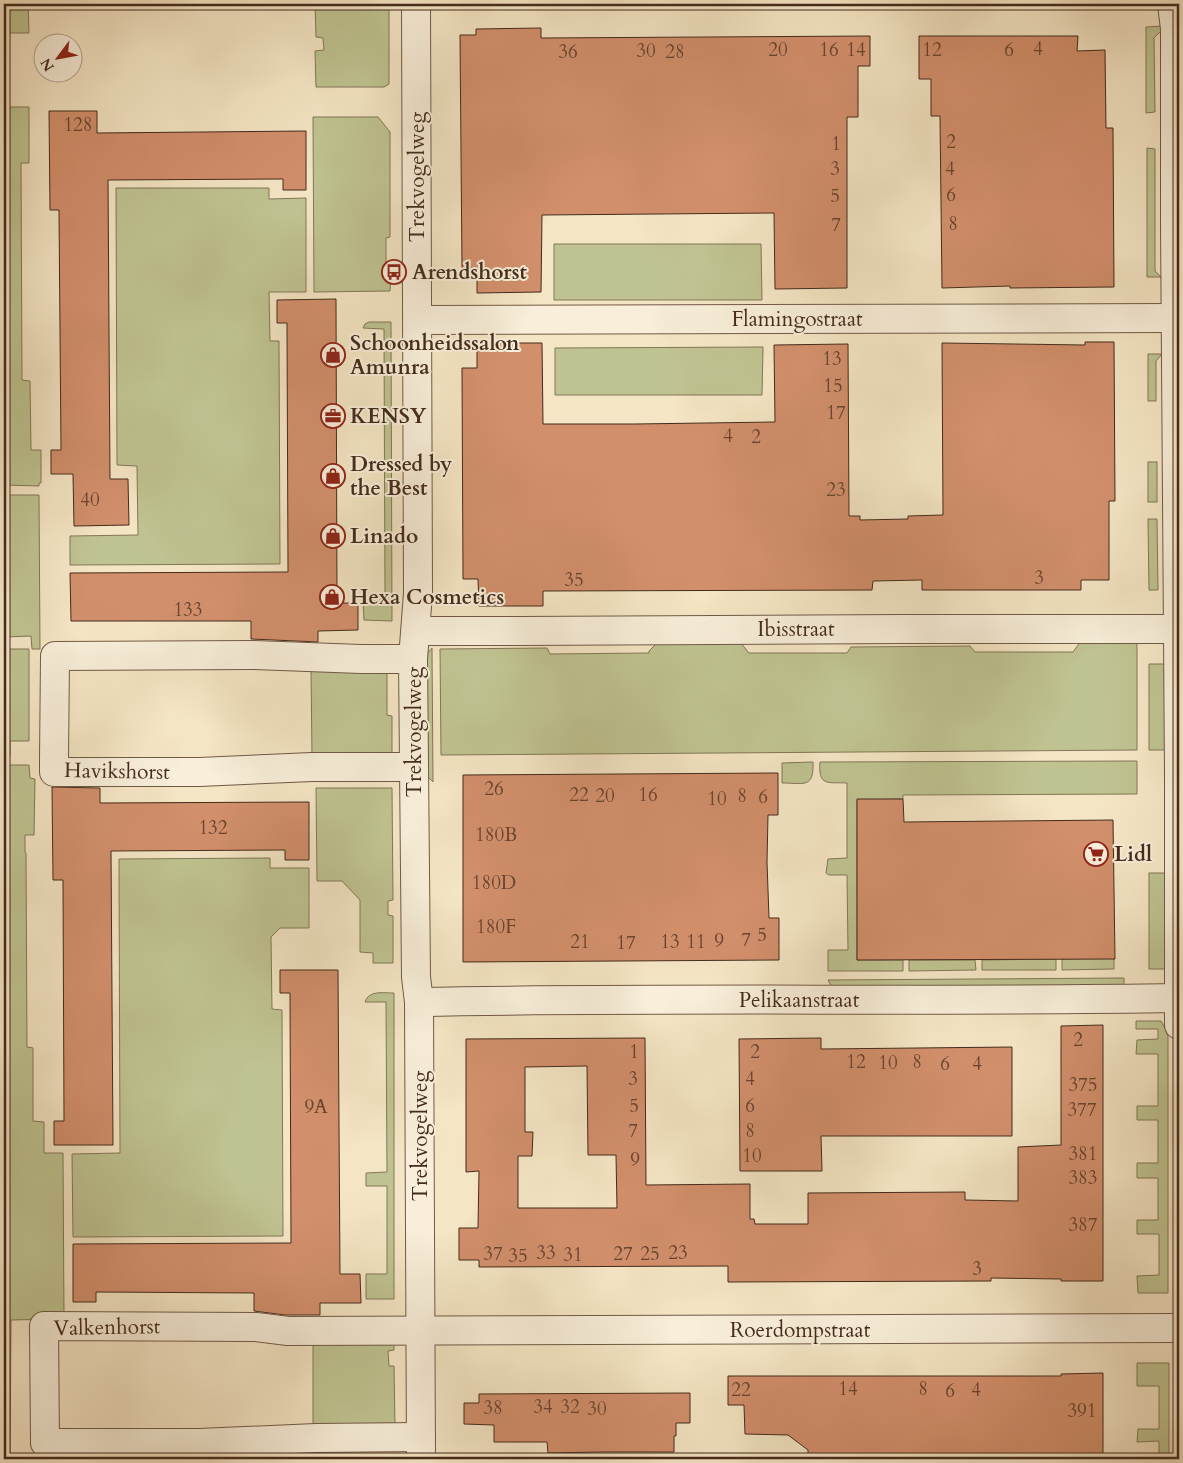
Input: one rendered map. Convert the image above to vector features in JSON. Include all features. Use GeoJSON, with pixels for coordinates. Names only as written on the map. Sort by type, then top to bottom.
{"type":"FeatureCollection","features":[{"type":"Feature","properties":{"kind":"street","name":"Trekvogelweg"},"geometry":{"type":"LineString","coordinates":[[416,4],[418,593],[413,659],[416,977],[420,1002],[421,1448]]}},
{"type":"Feature","properties":{"kind":"street"},"geometry":{"type":"LineString","coordinates":[[1172,4],[1175,28],[1179,1025]]}},
{"type":"Feature","properties":{"kind":"street","name":"Flamingostraat"},"geometry":{"type":"LineString","coordinates":[[418,320],[1175,318]]}},
{"type":"Feature","properties":{"kind":"street","name":"Ibisstraat"},"geometry":{"type":"LineString","coordinates":[[416,630],[1177,629]]}},
{"type":"Feature","properties":{"kind":"street","name":"Havikshorst"},"geometry":{"type":"LineString","coordinates":[[413,659],[254,655],[55,656],[54,772],[199,772],[312,767],[414,767]]}},
{"type":"Feature","properties":{"kind":"street","name":"Pelikaanstraat"},"geometry":{"type":"LineString","coordinates":[[420,1002],[1179,998]]}},
{"type":"Feature","properties":{"kind":"street","name":"Valkenhorst"},"geometry":{"type":"LineString","coordinates":[[421,1331],[288,1331],[256,1327],[44,1326],[45,1443],[199,1443],[316,1438],[421,1448]]}},
{"type":"Feature","properties":{"kind":"street","name":"Roerdompstraat"},"geometry":{"type":"LineString","coordinates":[[421,1331],[1179,1328]]}},
{"type":"Feature","properties":{"kind":"green space"},"geometry":{"type":"Polygon","coordinates":[[[4,4],[28,4],[29,33],[8,33],[9,107],[29,107],[29,163],[21,163],[22,380],[30,381],[31,450],[41,450],[41,483],[39,483],[39,486],[4,485],[4,4]]]}},
{"type":"Feature","properties":{"kind":"green space"},"geometry":{"type":"Polygon","coordinates":[[[315,4],[389,4],[389,84],[384,87],[316,87],[315,51],[324,50],[323,38],[316,37],[315,4]]]}},
{"type":"Feature","properties":{"kind":"green space"},"geometry":{"type":"Polygon","coordinates":[[[1163,26],[1163,29],[1154,38],[1155,112],[1146,113],[1146,27],[1163,26]]]}},
{"type":"Feature","properties":{"kind":"green space"},"geometry":{"type":"Polygon","coordinates":[[[313,117],[378,117],[390,132],[390,237],[386,238],[386,272],[391,273],[390,291],[314,292],[313,117]]]}},
{"type":"Feature","properties":{"kind":"green space"},"geometry":{"type":"Polygon","coordinates":[[[1147,148],[1155,149],[1155,271],[1161,277],[1147,277],[1147,148]]]}},
{"type":"Feature","properties":{"kind":"green space"},"geometry":{"type":"Polygon","coordinates":[[[116,188],[269,188],[269,199],[306,198],[306,292],[269,292],[270,341],[279,341],[280,564],[70,565],[70,536],[138,535],[137,466],[117,465],[116,188]]]}},
{"type":"Feature","properties":{"kind":"green space"},"geometry":{"type":"Polygon","coordinates":[[[554,244],[761,244],[762,300],[554,300],[554,244]]]}},
{"type":"Feature","properties":{"kind":"green space"},"geometry":{"type":"Polygon","coordinates":[[[369,322],[391,322],[392,621],[364,620],[363,600],[385,600],[384,329],[363,328],[369,322]]]}},
{"type":"Feature","properties":{"kind":"green space"},"geometry":{"type":"Polygon","coordinates":[[[763,347],[762,395],[555,395],[555,348],[763,347]]]}},
{"type":"Feature","properties":{"kind":"green space"},"geometry":{"type":"Polygon","coordinates":[[[1148,354],[1162,354],[1156,361],[1156,401],[1148,401],[1148,354]]]}},
{"type":"Feature","properties":{"kind":"green space"},"geometry":{"type":"Polygon","coordinates":[[[1148,462],[1157,462],[1157,502],[1148,502],[1148,462]]]}},
{"type":"Feature","properties":{"kind":"green space"},"geometry":{"type":"Polygon","coordinates":[[[4,495],[39,495],[40,649],[32,649],[31,636],[6,637],[7,649],[29,649],[29,741],[10,741],[10,756],[4,756],[4,495]]]}},
{"type":"Feature","properties":{"kind":"green space"},"geometry":{"type":"Polygon","coordinates":[[[1148,519],[1157,519],[1158,590],[1149,590],[1148,519]]]}},
{"type":"Feature","properties":{"kind":"green space"},"geometry":{"type":"Polygon","coordinates":[[[1081,641],[1137,641],[1137,750],[441,755],[440,649],[547,648],[550,654],[649,653],[657,643],[740,642],[749,653],[847,653],[851,647],[970,646],[975,652],[1073,652],[1081,641]]]}},
{"type":"Feature","properties":{"kind":"green space"},"geometry":{"type":"Polygon","coordinates":[[[432,648],[433,782],[424,773],[426,655],[432,648]]]}},
{"type":"Feature","properties":{"kind":"green space"},"geometry":{"type":"Polygon","coordinates":[[[1149,664],[1166,664],[1167,750],[1149,750],[1149,664]]]}},
{"type":"Feature","properties":{"kind":"green space"},"geometry":{"type":"Polygon","coordinates":[[[311,670],[387,670],[387,715],[392,716],[392,756],[312,757],[311,670]]]}},
{"type":"Feature","properties":{"kind":"green space"},"geometry":{"type":"Polygon","coordinates":[[[1137,761],[1137,794],[903,795],[903,799],[857,800],[857,960],[903,960],[903,971],[828,971],[828,950],[848,950],[847,875],[829,875],[826,873],[828,859],[847,858],[847,783],[826,782],[821,776],[820,762],[1137,761]]]}},
{"type":"Feature","properties":{"kind":"green space"},"geometry":{"type":"Polygon","coordinates":[[[813,762],[812,777],[809,781],[806,783],[782,783],[782,763],[813,762]]]}},
{"type":"Feature","properties":{"kind":"green space"},"geometry":{"type":"Polygon","coordinates":[[[4,765],[29,765],[30,778],[35,779],[34,835],[25,835],[27,1047],[33,1048],[33,1121],[44,1122],[44,1153],[63,1153],[64,1319],[11,1320],[10,1459],[4,1459],[4,765]]]}},
{"type":"Feature","properties":{"kind":"green space"},"geometry":{"type":"Polygon","coordinates":[[[316,788],[392,788],[393,900],[388,901],[388,915],[393,916],[393,963],[373,963],[373,953],[360,952],[360,900],[342,881],[317,881],[316,788]]]}},
{"type":"Feature","properties":{"kind":"green space"},"geometry":{"type":"Polygon","coordinates":[[[270,858],[270,868],[309,868],[309,928],[280,928],[271,937],[272,1009],[282,1010],[283,1236],[73,1237],[72,1154],[120,1153],[119,859],[270,858]]]}},
{"type":"Feature","properties":{"kind":"green space"},"geometry":{"type":"Polygon","coordinates":[[[1149,873],[1167,873],[1167,969],[1149,969],[1149,873]]]}},
{"type":"Feature","properties":{"kind":"green space"},"geometry":{"type":"Polygon","coordinates":[[[1114,958],[1114,969],[1062,970],[1062,959],[1114,958]]]}},
{"type":"Feature","properties":{"kind":"green space"},"geometry":{"type":"Polygon","coordinates":[[[1056,959],[1056,970],[982,970],[982,960],[1056,959]]]}},
{"type":"Feature","properties":{"kind":"green space"},"geometry":{"type":"Polygon","coordinates":[[[909,960],[975,960],[976,970],[909,971],[909,960]]]}},
{"type":"Feature","properties":{"kind":"green space"},"geometry":{"type":"Polygon","coordinates":[[[1124,978],[1124,987],[831,986],[828,980],[1124,978]]]}},
{"type":"Feature","properties":{"kind":"green space"},"geometry":{"type":"Polygon","coordinates":[[[394,993],[394,1299],[366,1299],[366,1274],[387,1274],[387,1186],[366,1186],[366,1173],[387,1172],[386,1002],[365,1002],[373,994],[394,993]]]}},
{"type":"Feature","properties":{"kind":"green space"},"geometry":{"type":"Polygon","coordinates":[[[1136,1021],[1161,1021],[1168,1036],[1168,1293],[1138,1293],[1137,1276],[1159,1275],[1159,1234],[1137,1234],[1137,1220],[1158,1220],[1158,1178],[1137,1178],[1137,1163],[1158,1163],[1158,1120],[1137,1120],[1137,1106],[1158,1106],[1158,1054],[1136,1054],[1137,1040],[1158,1039],[1158,1029],[1136,1029],[1136,1021]]]}},
{"type":"Feature","properties":{"kind":"green space"},"geometry":{"type":"Polygon","coordinates":[[[313,1342],[394,1342],[394,1350],[388,1351],[389,1366],[394,1366],[395,1427],[313,1428],[313,1342]]]}},
{"type":"Feature","properties":{"kind":"green space"},"geometry":{"type":"Polygon","coordinates":[[[1137,1363],[1169,1363],[1169,1459],[1159,1459],[1159,1441],[1137,1442],[1138,1429],[1159,1429],[1159,1386],[1137,1386],[1137,1363]]]}},
{"type":"Feature","properties":{"kind":"building"},"geometry":{"type":"Polygon","coordinates":[[[541,28],[541,38],[870,36],[870,66],[858,66],[858,117],[847,117],[847,288],[775,289],[774,213],[542,215],[541,292],[477,293],[477,268],[462,268],[460,35],[476,35],[476,29],[541,28]]]}},
{"type":"Feature","properties":{"kind":"building"},"geometry":{"type":"Polygon","coordinates":[[[919,36],[1078,36],[1077,51],[1105,50],[1106,128],[1113,128],[1114,287],[1010,288],[1010,286],[942,288],[940,116],[931,116],[931,79],[919,79],[919,36]]]}},
{"type":"Feature","properties":{"kind":"building"},"geometry":{"type":"Polygon","coordinates":[[[49,111],[97,111],[97,133],[306,131],[306,190],[283,190],[283,179],[108,180],[110,479],[128,479],[129,525],[74,526],[73,474],[51,474],[51,450],[61,450],[59,210],[50,210],[49,111]]]}},
{"type":"Feature","properties":{"kind":"building"},"geometry":{"type":"Polygon","coordinates":[[[336,299],[337,603],[358,603],[358,630],[318,631],[318,642],[251,639],[251,621],[71,621],[70,573],[288,572],[287,323],[277,323],[277,300],[336,299]]]}},
{"type":"Feature","properties":{"kind":"building"},"geometry":{"type":"Polygon","coordinates":[[[1085,342],[1114,342],[1115,501],[1109,501],[1109,580],[1081,580],[1081,590],[922,590],[922,580],[873,581],[872,590],[543,591],[543,606],[479,606],[478,579],[463,579],[462,368],[477,368],[477,343],[542,343],[543,424],[775,422],[774,345],[848,344],[849,516],[860,516],[860,520],[908,519],[908,516],[943,515],[942,343],[1085,345],[1085,342]]]}},
{"type":"Feature","properties":{"kind":"building"},"geometry":{"type":"Polygon","coordinates":[[[778,773],[778,815],[768,815],[767,862],[769,918],[779,918],[779,960],[463,962],[463,775],[778,773]]]}},
{"type":"Feature","properties":{"kind":"building"},"geometry":{"type":"Polygon","coordinates":[[[52,787],[100,788],[100,803],[309,802],[309,860],[285,860],[285,850],[111,851],[113,1145],[54,1145],[54,1121],[64,1121],[63,880],[53,880],[52,787]]]}},
{"type":"Feature","properties":{"kind":"building"},"geometry":{"type":"Polygon","coordinates":[[[857,799],[903,799],[904,822],[1113,820],[1115,959],[857,960],[857,799]]]}},
{"type":"Feature","properties":{"kind":"building"},"geometry":{"type":"Polygon","coordinates":[[[280,970],[338,970],[340,1274],[360,1274],[361,1303],[320,1303],[320,1315],[285,1315],[254,1311],[254,1293],[96,1292],[96,1302],[73,1302],[73,1244],[291,1243],[290,993],[280,993],[280,970]]]}},
{"type":"Feature","properties":{"kind":"building"},"geometry":{"type":"Polygon","coordinates":[[[1103,1025],[1103,1281],[991,1278],[991,1281],[728,1282],[728,1266],[479,1267],[479,1260],[459,1260],[459,1228],[478,1228],[479,1171],[466,1172],[466,1039],[645,1038],[646,1185],[750,1184],[750,1219],[754,1219],[755,1224],[808,1224],[808,1193],[965,1192],[965,1200],[1018,1201],[1018,1147],[1061,1145],[1061,1026],[1103,1025]],[[587,1066],[525,1067],[525,1132],[533,1132],[532,1156],[518,1156],[518,1208],[617,1208],[616,1155],[588,1155],[587,1066]]]}},
{"type":"Feature","properties":{"kind":"building"},"geometry":{"type":"Polygon","coordinates":[[[821,1038],[821,1049],[1012,1047],[1012,1136],[821,1136],[822,1171],[740,1171],[739,1039],[821,1038]]]}},
{"type":"Feature","properties":{"kind":"building"},"geometry":{"type":"Polygon","coordinates":[[[1103,1373],[1103,1459],[1018,1459],[1018,1457],[966,1456],[966,1459],[808,1459],[808,1450],[788,1435],[745,1434],[744,1405],[728,1405],[728,1376],[1061,1376],[1061,1374],[1103,1373]]]}},
{"type":"Feature","properties":{"kind":"building"},"geometry":{"type":"Polygon","coordinates":[[[690,1393],[690,1423],[676,1423],[674,1452],[548,1453],[547,1442],[494,1442],[494,1425],[464,1424],[464,1403],[479,1403],[479,1394],[690,1393]]]}},
{"type":"Feature","properties":{"kind":"place","name":"Arendshorst"},"geometry":{"type":"Point","coordinates":[394,272]}},
{"type":"Feature","properties":{"kind":"place","name":"Schoonheidssalon Amunra"},"geometry":{"type":"Point","coordinates":[333,355]}},
{"type":"Feature","properties":{"kind":"place","name":"KENSY"},"geometry":{"type":"Point","coordinates":[333,416]}},
{"type":"Feature","properties":{"kind":"place","name":"Dressed by the Best"},"geometry":{"type":"Point","coordinates":[333,476]}},
{"type":"Feature","properties":{"kind":"place","name":"Linado"},"geometry":{"type":"Point","coordinates":[333,536]}},
{"type":"Feature","properties":{"kind":"place","name":"Hexa Cosmetics"},"geometry":{"type":"Point","coordinates":[332,597]}},
{"type":"Feature","properties":{"kind":"place","name":"Lidl"},"geometry":{"type":"Point","coordinates":[1096,854]}}]}
